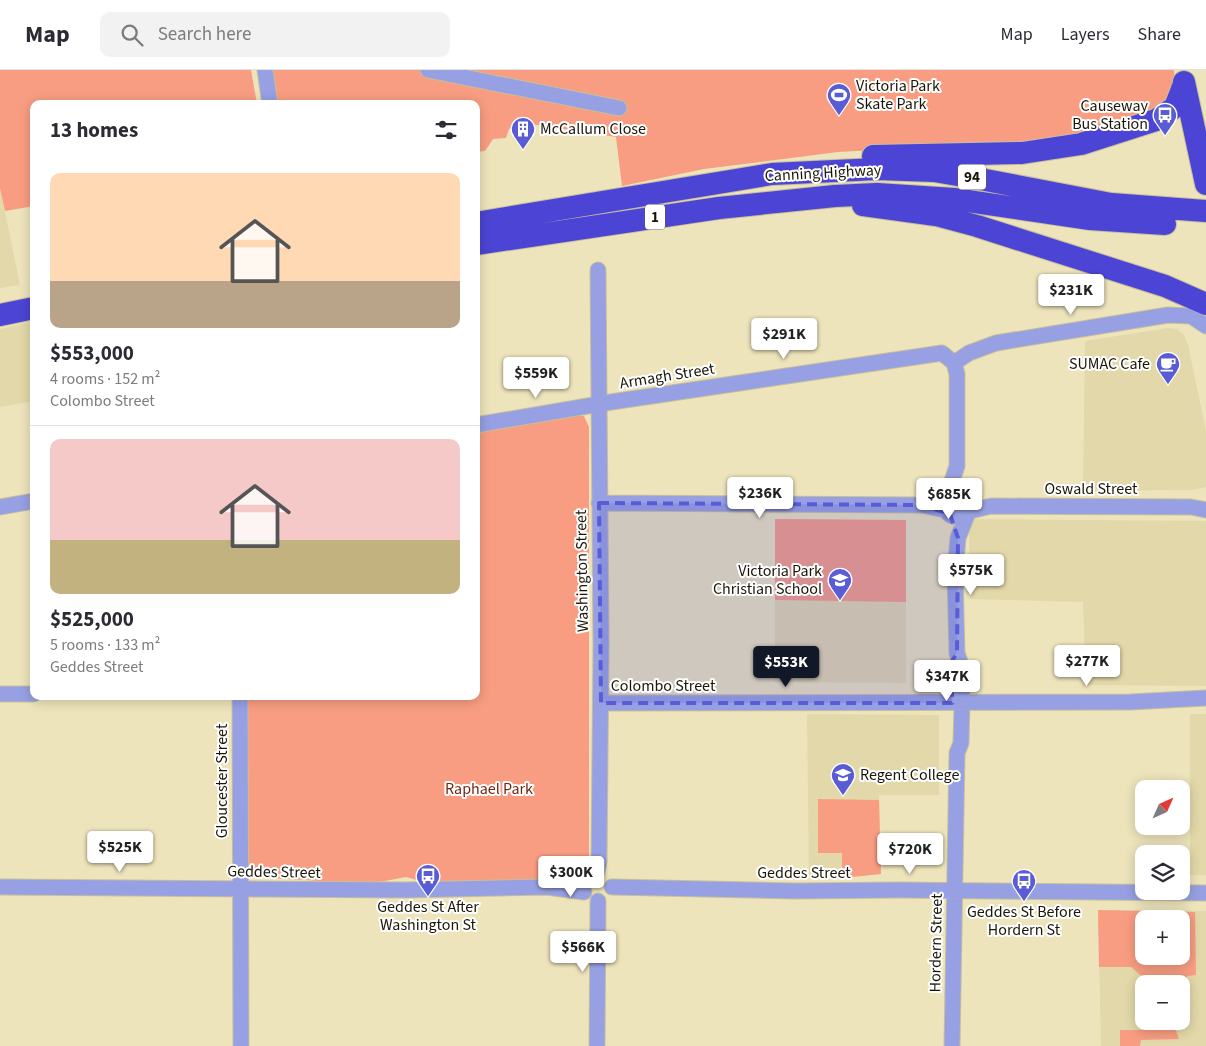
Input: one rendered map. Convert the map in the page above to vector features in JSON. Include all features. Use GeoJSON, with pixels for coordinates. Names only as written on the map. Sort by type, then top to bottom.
{"type":"FeatureCollection","features":[{"type":"Feature","properties":{"kind":"highway"},"geometry":{"type":"LineString","coordinates":[[772,174],[825,160],[881,155],[1022,153],[1081,144],[1156,120],[1175,107],[1183,77]]}},
{"type":"Feature","properties":{"kind":"highway"},"geometry":{"type":"LineString","coordinates":[[1183,77],[1206,184]]}},
{"type":"Feature","properties":{"kind":"highway","name":"Canning Highway"},"geometry":{"type":"LineString","coordinates":[[480,222],[772,174],[877,169],[934,172],[1111,204],[1169,217]]}},
{"type":"Feature","properties":{"kind":"highway","name":"Canning Highway"},"geometry":{"type":"LineString","coordinates":[[480,243],[624,221],[835,196],[916,195],[1090,219],[1169,217]]}},
{"type":"Feature","properties":{"kind":"highway"},"geometry":{"type":"LineString","coordinates":[[835,196],[869,206],[936,215],[977,226],[1164,286],[1206,304]]}},
{"type":"Feature","properties":{"kind":"highway","name":"94"},"geometry":{"type":"LineString","coordinates":[[1169,217],[1206,211]]}},
{"type":"Feature","properties":{"kind":"highway","name":"1"},"geometry":{"type":"LineString","coordinates":[[1169,217],[1206,225]]}},
{"type":"Feature","properties":{"kind":"highway"},"geometry":{"type":"LineString","coordinates":[[0,301],[30,296]]}},
{"type":"Feature","properties":{"kind":"highway"},"geometry":{"type":"LineString","coordinates":[[0,315],[30,309]]}},
{"type":"Feature","properties":{"kind":"street"},"geometry":{"type":"LineString","coordinates":[[265,70],[269,100]]}},
{"type":"Feature","properties":{"kind":"street"},"geometry":{"type":"LineString","coordinates":[[428,70],[620,108]]}},
{"type":"Feature","properties":{"kind":"street","name":"Washington Street"},"geometry":{"type":"LineString","coordinates":[[589,881],[599,862],[601,703],[598,270]]}},
{"type":"Feature","properties":{"kind":"street"},"geometry":{"type":"LineString","coordinates":[[954,363],[969,353],[996,343],[1181,314],[1196,319],[1206,326]]}},
{"type":"Feature","properties":{"kind":"street","name":"Armagh Street"},"geometry":{"type":"LineString","coordinates":[[480,424],[933,353],[942,353],[954,363]]}},
{"type":"Feature","properties":{"kind":"street","name":"Hordern Street"},"geometry":{"type":"LineString","coordinates":[[952,1046],[957,753],[961,743],[957,703],[961,666],[957,653],[955,574],[958,538],[954,498],[957,466],[957,374],[954,363]]}},
{"type":"Feature","properties":{"kind":"street"},"geometry":{"type":"LineString","coordinates":[[599,503],[922,505],[954,498],[991,506]]}},
{"type":"Feature","properties":{"kind":"street","name":"Hordern Street"},"geometry":{"type":"LineString","coordinates":[[954,498],[973,504],[958,538]]}},
{"type":"Feature","properties":{"kind":"street","name":"Oswald Street"},"geometry":{"type":"LineString","coordinates":[[954,498],[957,517],[991,506],[1198,509],[1206,501]]}},
{"type":"Feature","properties":{"kind":"street"},"geometry":{"type":"LineString","coordinates":[[0,507],[30,502]]}},
{"type":"Feature","properties":{"kind":"street"},"geometry":{"type":"LineString","coordinates":[[0,694],[30,694]]}},
{"type":"Feature","properties":{"kind":"street","name":"Colombo Street"},"geometry":{"type":"LineString","coordinates":[[601,703],[1146,702],[1206,698]]}},
{"type":"Feature","properties":{"kind":"street","name":"Gloucester Street"},"geometry":{"type":"LineString","coordinates":[[240,700],[241,1046]]}},
{"type":"Feature","properties":{"kind":"street"},"geometry":{"type":"LineString","coordinates":[[608,876],[612,887],[606,898],[598,901],[588,897],[589,881],[608,876]]}},
{"type":"Feature","properties":{"kind":"street","name":"Geddes Street"},"geometry":{"type":"LineString","coordinates":[[0,887],[404,890],[547,888],[589,881]]}},
{"type":"Feature","properties":{"kind":"street","name":"Geddes Street"},"geometry":{"type":"LineString","coordinates":[[612,887],[734,891],[1206,893]]}},
{"type":"Feature","properties":{"kind":"street"},"geometry":{"type":"LineString","coordinates":[[597,1046],[598,901]]}},
{"type":"Feature","properties":{"kind":"highlighted area"},"geometry":{"type":"Polygon","coordinates":[[[599,503],[922,505],[950,514],[958,538],[957,653],[952,661],[952,703],[601,703],[599,503]]]}},
{"type":"Feature","properties":{"kind":"shaded area"},"geometry":{"type":"Polygon","coordinates":[[[0,188],[20,285],[0,288],[0,188]]]}},
{"type":"Feature","properties":{"kind":"shaded area"},"geometry":{"type":"Polygon","coordinates":[[[30,322],[30,402],[0,407],[0,329],[30,322]]]}},
{"type":"Feature","properties":{"kind":"shaded area"},"geometry":{"type":"Polygon","coordinates":[[[1168,328],[1177,329],[1184,335],[1188,345],[1206,431],[1206,487],[1191,490],[1083,491],[1085,341],[1168,328]]]}},
{"type":"Feature","properties":{"kind":"shaded area","name":"Victoria Park Christian School"},"geometry":{"type":"Polygon","coordinates":[[[775,519],[906,520],[906,683],[775,682],[775,519]]]}},
{"type":"Feature","properties":{"kind":"shaded area"},"geometry":{"type":"Polygon","coordinates":[[[969,519],[1206,521],[1206,686],[1086,685],[1083,602],[970,599],[969,519]]]}},
{"type":"Feature","properties":{"kind":"shaded area","name":"Regent College"},"geometry":{"type":"Polygon","coordinates":[[[807,714],[939,715],[939,795],[879,795],[881,874],[842,878],[809,877],[807,714]]]}},
{"type":"Feature","properties":{"kind":"shaded area"},"geometry":{"type":"Polygon","coordinates":[[[1190,714],[1206,714],[1206,875],[1190,875],[1190,714]]]}},
{"type":"Feature","properties":{"kind":"shaded area"},"geometry":{"type":"Polygon","coordinates":[[[1098,910],[1135,910],[1135,965],[1190,965],[1190,911],[1206,911],[1206,1046],[1101,1046],[1098,910]]]}},
{"type":"Feature","properties":{"kind":"green space"},"geometry":{"type":"Polygon","coordinates":[[[0,70],[251,70],[256,100],[30,100],[30,207],[5,211],[0,188],[0,70]]]}},
{"type":"Feature","properties":{"kind":"green space"},"geometry":{"type":"Polygon","coordinates":[[[271,70],[1174,70],[1175,88],[1159,111],[1066,140],[838,152],[704,169],[622,186],[616,137],[517,122],[509,129],[506,138],[493,139],[485,151],[480,152],[480,100],[275,100],[271,70]]]}},
{"type":"Feature","properties":{"kind":"green space","name":"Raphael Park"},"geometry":{"type":"Polygon","coordinates":[[[578,415],[584,416],[589,427],[589,867],[585,874],[574,880],[427,883],[406,877],[369,884],[253,877],[246,868],[247,700],[480,700],[480,431],[578,415]]]}},
{"type":"Feature","properties":{"kind":"green space"},"geometry":{"type":"Polygon","coordinates":[[[775,519],[906,520],[906,602],[775,600],[775,519]]]}},
{"type":"Feature","properties":{"kind":"green space"},"geometry":{"type":"Polygon","coordinates":[[[818,799],[879,800],[881,874],[842,878],[842,853],[818,853],[818,799]]]}},
{"type":"Feature","properties":{"kind":"green space"},"geometry":{"type":"Polygon","coordinates":[[[1098,910],[1135,911],[1135,965],[1190,965],[1190,912],[1195,912],[1196,975],[1140,975],[1131,967],[1099,967],[1098,910]]]}},
{"type":"Feature","properties":{"kind":"green space"},"geometry":{"type":"Polygon","coordinates":[[[1120,1030],[1176,1030],[1179,1039],[1141,1040],[1140,1046],[1120,1046],[1120,1030]]]}},
{"type":"Feature","properties":{"kind":"place","name":"Victoria Park Skate Park"},"geometry":{"type":"Point","coordinates":[839,116]}},
{"type":"Feature","properties":{"kind":"place","name":"Causeway Bus Station"},"geometry":{"type":"Point","coordinates":[1165,136]}},
{"type":"Feature","properties":{"kind":"place","name":"McCallum Close"},"geometry":{"type":"Point","coordinates":[523,150]}},
{"type":"Feature","properties":{"kind":"place","name":"SUMAC Cafe"},"geometry":{"type":"Point","coordinates":[1168,385]}},
{"type":"Feature","properties":{"kind":"place","name":"Victoria Park Christian School"},"geometry":{"type":"Point","coordinates":[840,601]}},
{"type":"Feature","properties":{"kind":"place","name":"Regent College"},"geometry":{"type":"Point","coordinates":[843,796]}},
{"type":"Feature","properties":{"kind":"place","name":"Geddes St After Washington St"},"geometry":{"type":"Point","coordinates":[428,897]}},
{"type":"Feature","properties":{"kind":"place","name":"Geddes St Before Hordern St"},"geometry":{"type":"Point","coordinates":[1024,902]}}]}
